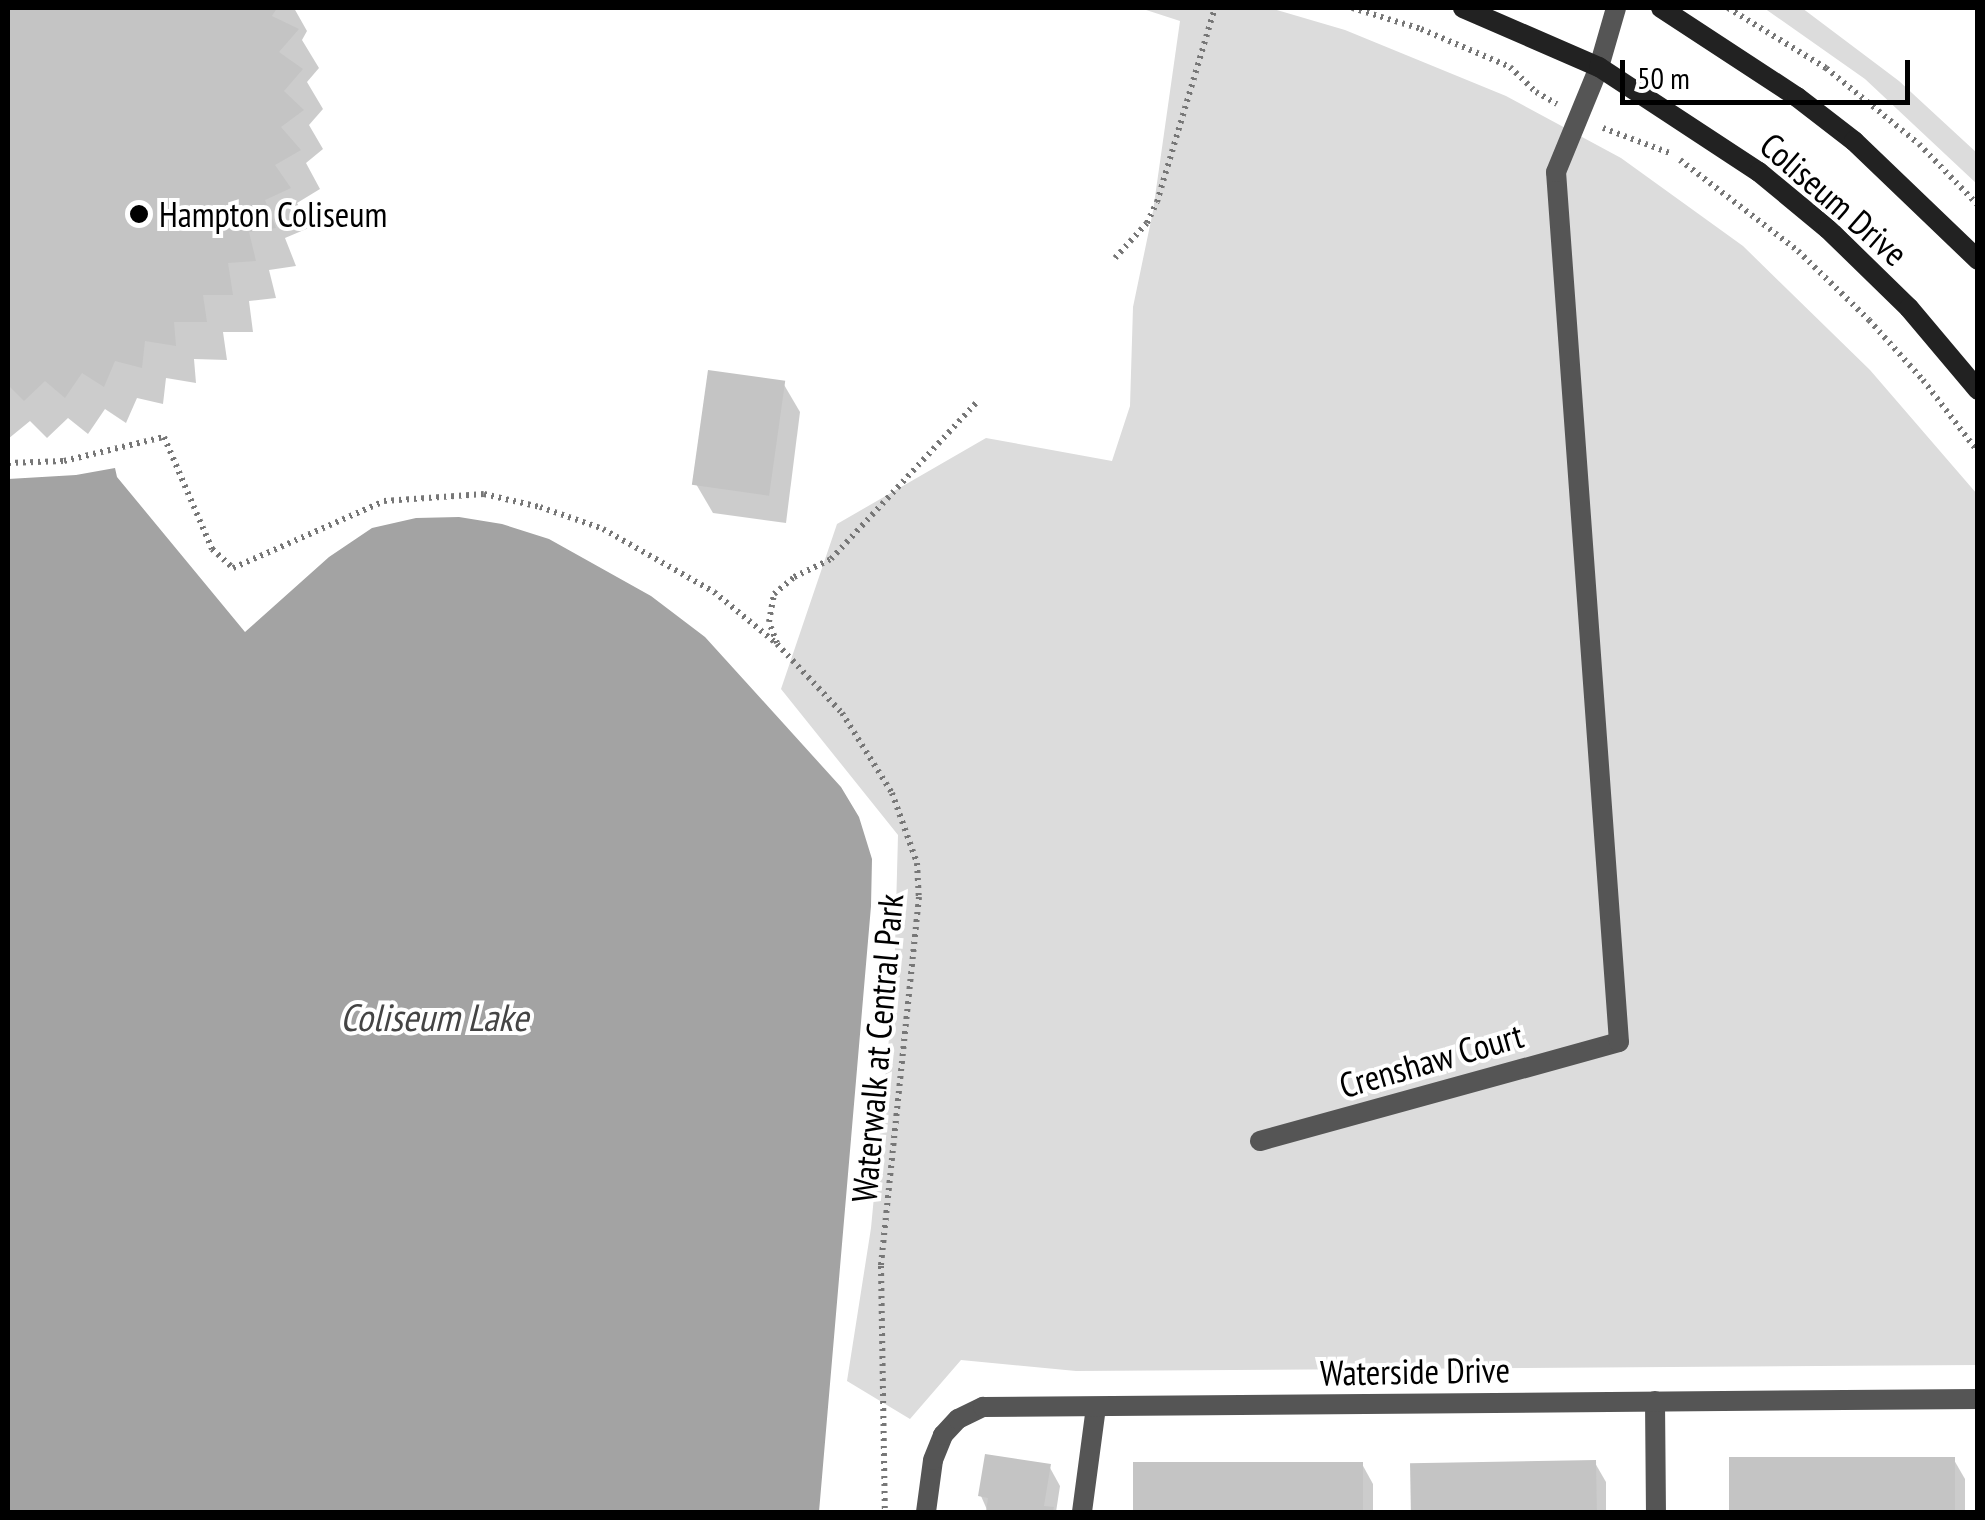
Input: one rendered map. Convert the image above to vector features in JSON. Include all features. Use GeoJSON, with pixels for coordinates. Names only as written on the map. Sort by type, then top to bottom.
{"type":"FeatureCollection","features":[{"type":"Feature","properties":{"kind":"street","name":"Coliseum Drive"},"geometry":{"type":"LineString","coordinates":[[1463,8],[1598,67],[1758,172],[1828,229],[1909,308],[1978,390]]}},
{"type":"Feature","properties":{"kind":"street"},"geometry":{"type":"LineString","coordinates":[[1578,116],[1616,8]]}},
{"type":"Feature","properties":{"kind":"street","name":"Coliseum Drive"},"geometry":{"type":"LineString","coordinates":[[1661,8],[1812,108],[1906,187],[1978,260]]}},
{"type":"Feature","properties":{"kind":"street","name":"Crenshaw Court"},"geometry":{"type":"LineString","coordinates":[[1260,1142],[1620,1042],[1556,172],[1578,116]]}},
{"type":"Feature","properties":{"kind":"street","name":"Waterside Drive"},"geometry":{"type":"LineString","coordinates":[[926,1512],[933,1460],[943,1435],[958,1418],[982,1407],[1978,1399]]}},
{"type":"Feature","properties":{"kind":"street"},"geometry":{"type":"LineString","coordinates":[[1655,1401],[1656,1512]]}},
{"type":"Feature","properties":{"kind":"street"},"geometry":{"type":"LineString","coordinates":[[1082,1512],[1096,1406]]}},
{"type":"Feature","properties":{"kind":"path"},"geometry":{"type":"LineString","coordinates":[[1115,258],[1147,222],[1158,202],[1215,8]]}},
{"type":"Feature","properties":{"kind":"path"},"geometry":{"type":"LineString","coordinates":[[1352,8],[1422,29],[1510,67],[1536,92],[1625,139],[1666,150],[1726,191],[1798,251],[1923,380],[1978,452]]}},
{"type":"Feature","properties":{"kind":"path"},"geometry":{"type":"LineString","coordinates":[[1728,8],[1840,80],[1918,144],[1978,205]]}},
{"type":"Feature","properties":{"kind":"path"},"geometry":{"type":"LineString","coordinates":[[777,644],[769,622],[774,594],[794,577],[832,559],[978,402]]}},
{"type":"Feature","properties":{"kind":"path","name":"Waterwalk at Central Park"},"geometry":{"type":"LineString","coordinates":[[8,463],[64,460],[164,436],[212,549],[233,568],[335,519],[384,502],[484,494],[522,502],[603,529],[714,592],[777,644],[842,713],[878,766],[917,863],[919,898],[881,1266],[885,1512]]}},
{"type":"Feature","properties":{"kind":"shaded area"},"geometry":{"type":"Polygon","coordinates":[[[1140,8],[1270,8],[1345,30],[1506,96],[1621,158],[1743,246],[1870,370],[1977,494],[1977,1365],[1076,1371],[961,1360],[910,1419],[847,1381],[871,1228],[894,985],[898,835],[781,689],[837,524],[986,438],[1112,461],[1130,406],[1133,307],[1153,211],[1180,21],[1140,8]]]}},
{"type":"Feature","properties":{"kind":"shaded area"},"geometry":{"type":"Polygon","coordinates":[[[1764,8],[1802,8],[1899,81],[1977,153],[1977,184],[1865,79],[1764,8]]]}},
{"type":"Feature","properties":{"kind":"water","name":"Coliseum Lake"},"geometry":{"type":"Polygon","coordinates":[[[115,468],[117,477],[245,632],[329,557],[372,528],[416,518],[459,517],[502,524],[549,539],[651,596],[705,637],[841,787],[859,817],[872,859],[871,906],[819,1512],[8,1512],[8,479],[115,468]]]}},
{"type":"Feature","properties":{"kind":"building","name":"Hampton Coliseum"},"geometry":{"type":"Polygon","coordinates":[[[8,8],[277,8],[272,16],[299,29],[279,52],[303,69],[284,91],[304,110],[281,127],[301,150],[275,165],[291,188],[265,200],[276,228],[249,232],[256,261],[228,263],[233,295],[203,295],[207,322],[174,322],[176,346],[145,341],[142,368],[115,361],[104,387],[82,373],[65,398],[45,381],[24,401],[8,385],[8,8]]]}},
{"type":"Feature","properties":{"kind":"building"},"geometry":{"type":"Polygon","coordinates":[[[708,370],[785,381],[769,496],[692,485],[708,370]]]}},
{"type":"Feature","properties":{"kind":"building"},"geometry":{"type":"Polygon","coordinates":[[[985,1454],[1051,1464],[1044,1506],[1054,1507],[1053,1512],[986,1512],[988,1498],[978,1496],[985,1454]]]}},
{"type":"Feature","properties":{"kind":"building"},"geometry":{"type":"Polygon","coordinates":[[[1729,1457],[1955,1457],[1955,1512],[1729,1512],[1729,1457]]]}},
{"type":"Feature","properties":{"kind":"building"},"geometry":{"type":"Polygon","coordinates":[[[1596,1460],[1597,1512],[1411,1512],[1410,1463],[1596,1460]]]}},
{"type":"Feature","properties":{"kind":"building"},"geometry":{"type":"Polygon","coordinates":[[[1133,1462],[1363,1462],[1363,1512],[1133,1512],[1133,1462]]]}},
{"type":"Feature","properties":{"kind":"place","name":"Hampton Coliseum"},"geometry":{"type":"Point","coordinates":[139,214]}}]}
